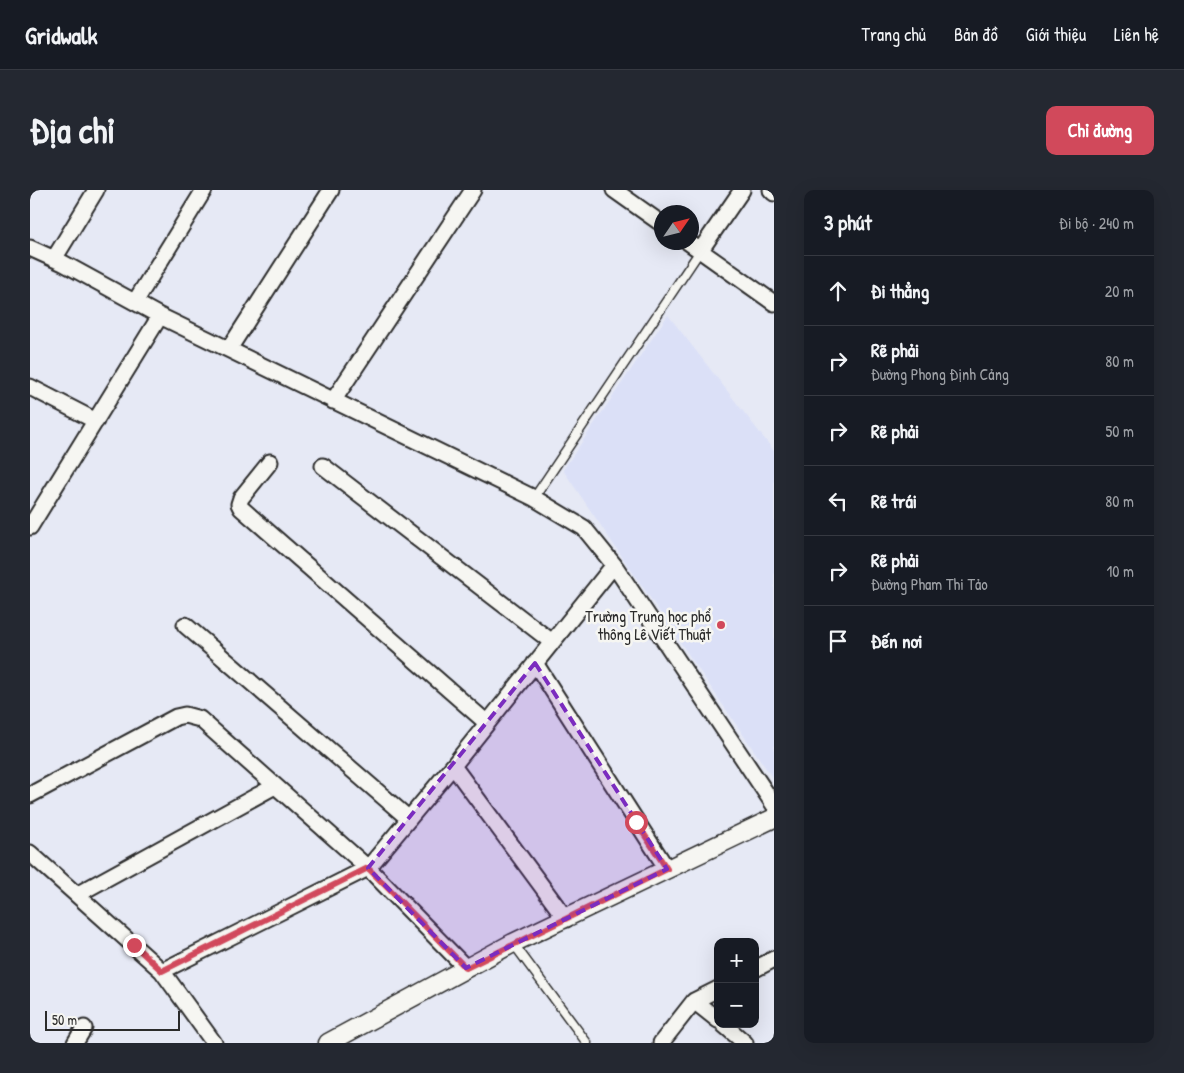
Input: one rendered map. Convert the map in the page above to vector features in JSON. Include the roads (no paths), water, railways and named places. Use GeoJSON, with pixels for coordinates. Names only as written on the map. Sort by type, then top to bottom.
{"type":"FeatureCollection","features":[{"type":"Feature","properties":{"kind":"street"},"geometry":{"type":"LineString","coordinates":[[54,259],[96,190]]}},
{"type":"Feature","properties":{"kind":"street"},"geometry":{"type":"LineString","coordinates":[[135,302],[204,190]]}},
{"type":"Feature","properties":{"kind":"street"},"geometry":{"type":"LineString","coordinates":[[229,349],[331,190]]}},
{"type":"Feature","properties":{"kind":"street"},"geometry":{"type":"LineString","coordinates":[[334,401],[473,190]]}},
{"type":"Feature","properties":{"kind":"street"},"geometry":{"type":"LineString","coordinates":[[614,190],[654,218]]}},
{"type":"Feature","properties":{"kind":"street"},"geometry":{"type":"LineString","coordinates":[[699,241],[742,190]]}},
{"type":"Feature","properties":{"kind":"street"},"geometry":{"type":"LineString","coordinates":[[771,190],[774,193]]}},
{"type":"Feature","properties":{"kind":"street"},"geometry":{"type":"LineString","coordinates":[[31,250],[54,259],[160,316],[534,498],[584,528],[614,565],[774,805]]}},
{"type":"Feature","properties":{"kind":"street"},"geometry":{"type":"LineString","coordinates":[[698,250],[774,303]]}},
{"type":"Feature","properties":{"kind":"street"},"geometry":{"type":"LineString","coordinates":[[30,527],[160,316]]}},
{"type":"Feature","properties":{"kind":"street"},"geometry":{"type":"LineString","coordinates":[[30,387],[96,421]]}},
{"type":"Feature","properties":{"kind":"street"},"geometry":{"type":"LineString","coordinates":[[270,462],[241,498],[239,504],[241,508],[487,723]]}},
{"type":"Feature","properties":{"kind":"street"},"geometry":{"type":"LineString","coordinates":[[324,466],[552,642]]}},
{"type":"Feature","properties":{"kind":"street"},"geometry":{"type":"LineString","coordinates":[[162,971],[368,868],[453,766],[614,565]]}},
{"type":"Feature","properties":{"kind":"street"},"geometry":{"type":"LineString","coordinates":[[185,625],[409,819]]}},
{"type":"Feature","properties":{"kind":"street"},"geometry":{"type":"LineString","coordinates":[[535,663],[667,869]]}},
{"type":"Feature","properties":{"kind":"street"},"geometry":{"type":"LineString","coordinates":[[30,795],[176,717],[185,715],[200,719],[209,724],[275,786],[368,868],[466,968]]}},
{"type":"Feature","properties":{"kind":"street"},"geometry":{"type":"LineString","coordinates":[[453,766],[566,919]]}},
{"type":"Feature","properties":{"kind":"street"},"geometry":{"type":"LineString","coordinates":[[78,894],[275,786]]}},
{"type":"Feature","properties":{"kind":"street"},"geometry":{"type":"LineString","coordinates":[[328,1043],[513,943],[774,818]]}},
{"type":"Feature","properties":{"kind":"street"},"geometry":{"type":"LineString","coordinates":[[30,853],[162,971],[214,1043]]}},
{"type":"Feature","properties":{"kind":"street"},"geometry":{"type":"LineString","coordinates":[[759,967],[774,959]]}},
{"type":"Feature","properties":{"kind":"street"},"geometry":{"type":"LineString","coordinates":[[661,1043],[694,1001],[714,990]]}},
{"type":"Feature","properties":{"kind":"street"},"geometry":{"type":"LineString","coordinates":[[694,1001],[714,1017]]}},
{"type":"Feature","properties":{"kind":"street"},"geometry":{"type":"LineString","coordinates":[[75,1043],[84,1028]]}},
{"type":"Feature","properties":{"kind":"street"},"geometry":{"type":"LineString","coordinates":[[728,1028],[745,1043]]}},
{"type":"Feature","properties":{"kind":"lane"},"geometry":{"type":"LineString","coordinates":[[534,498],[692,250]]}},
{"type":"Feature","properties":{"kind":"lane"},"geometry":{"type":"LineString","coordinates":[[513,943],[587,1043]]}},
{"type":"Feature","properties":{"kind":"place","name":"Trường Trung học phổ thông Lê Viết Thuật"},"geometry":{"type":"Point","coordinates":[721,625]}}]}
